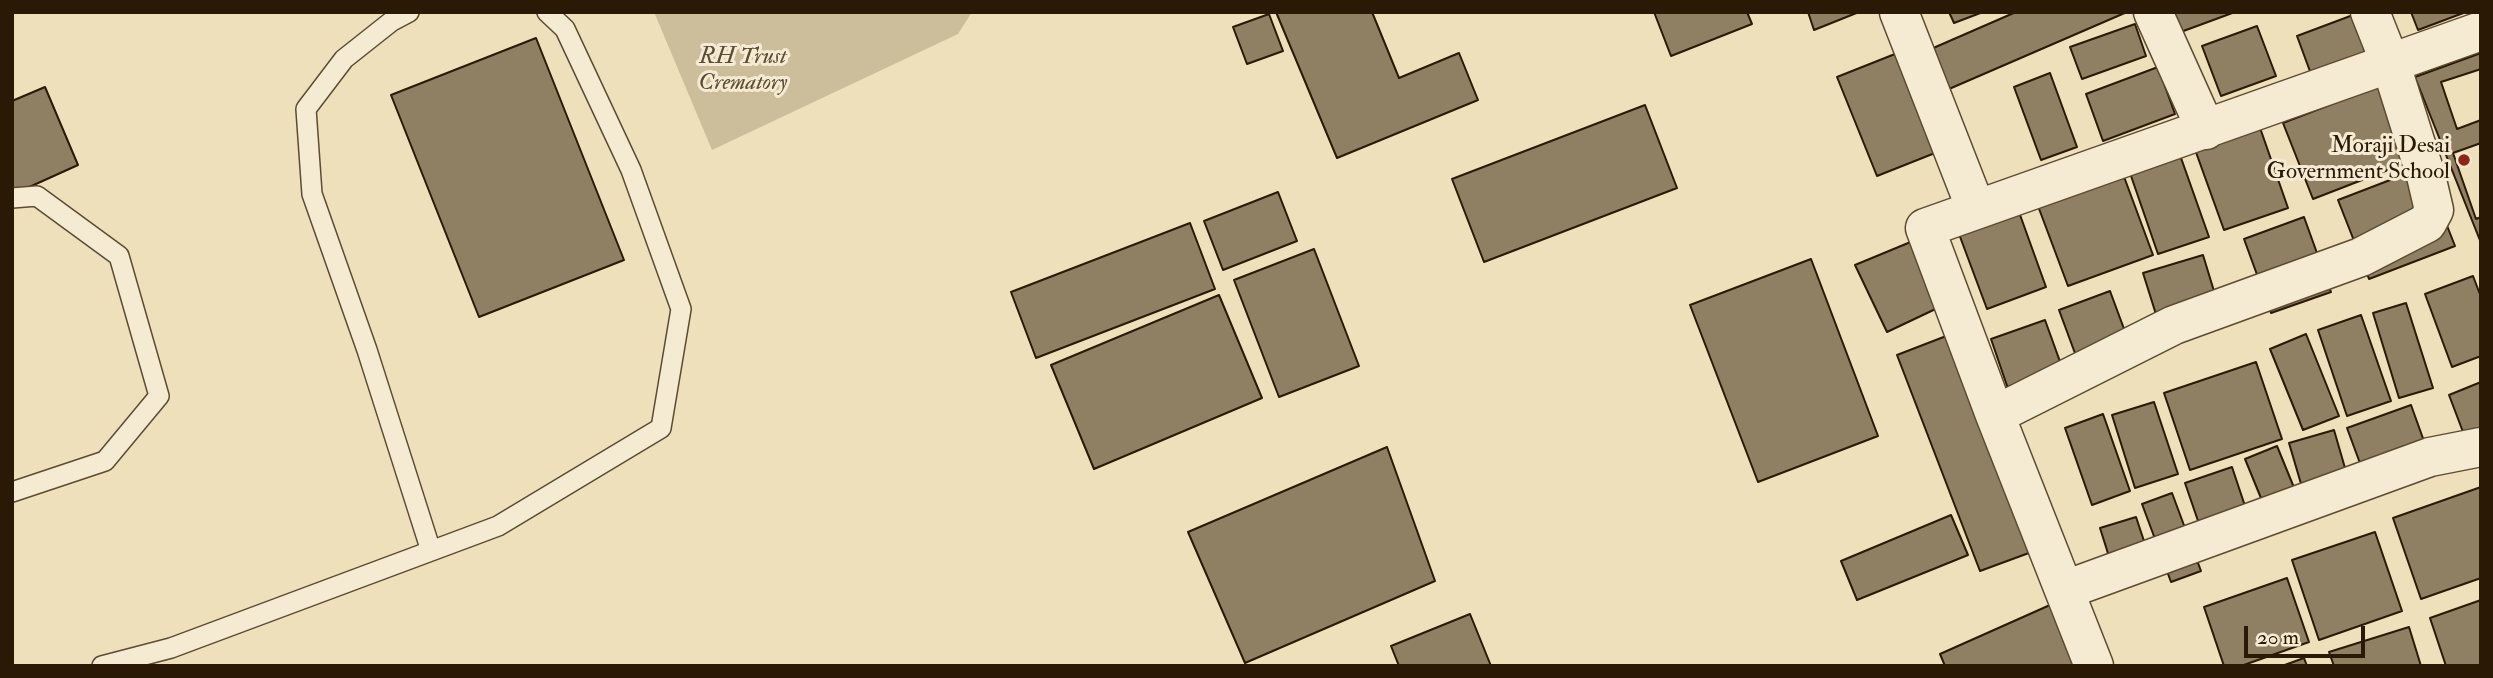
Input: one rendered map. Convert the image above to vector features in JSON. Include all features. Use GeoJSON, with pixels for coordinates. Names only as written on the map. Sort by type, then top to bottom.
{"type":"FeatureCollection","features":[{"type":"Feature","properties":{"kind":"street"},"geometry":{"type":"LineString","coordinates":[[1899,12],[1976,209]]}},
{"type":"Feature","properties":{"kind":"street"},"geometry":{"type":"LineString","coordinates":[[2153,12],[2206,130]]}},
{"type":"Feature","properties":{"kind":"street"},"geometry":{"type":"LineString","coordinates":[[1995,415],[2174,325],[2361,257],[2427,223],[2434,210],[2391,65],[2370,12]]}},
{"type":"Feature","properties":{"kind":"street"},"geometry":{"type":"LineString","coordinates":[[2094,666],[1925,229],[2481,31]]}},
{"type":"Feature","properties":{"kind":"street"},"geometry":{"type":"LineString","coordinates":[[2065,590],[2430,457],[2481,447]]}},
{"type":"Feature","properties":{"kind":"lane"},"geometry":{"type":"LineString","coordinates":[[410,12],[392,21],[344,59],[306,109],[312,194],[367,350],[431,551]]}},
{"type":"Feature","properties":{"kind":"lane"},"geometry":{"type":"LineString","coordinates":[[102,666],[171,648],[498,526],[661,428],[681,309],[631,170],[565,29],[547,12]]}},
{"type":"Feature","properties":{"kind":"lane"},"geometry":{"type":"LineString","coordinates":[[12,198],[37,196],[119,256],[159,396],[106,461],[12,492]]}},
{"type":"Feature","properties":{"kind":"green space","name":"RH Trust Crematory"},"geometry":{"type":"Polygon","coordinates":[[[654,12],[972,12],[958,34],[712,150],[654,12]]]}},
{"type":"Feature","properties":{"kind":"building"},"geometry":{"type":"Polygon","coordinates":[[[1276,12],[1372,12],[1399,78],[1459,53],[1478,100],[1337,158],[1276,12]]]}},
{"type":"Feature","properties":{"kind":"building"},"geometry":{"type":"Polygon","coordinates":[[[1654,12],[1747,12],[1752,24],[1671,56],[1654,12]]]}},
{"type":"Feature","properties":{"kind":"building"},"geometry":{"type":"Polygon","coordinates":[[[1808,12],[1859,12],[1814,30],[1808,12]]]}},
{"type":"Feature","properties":{"kind":"building"},"geometry":{"type":"Polygon","coordinates":[[[1949,12],[1983,12],[1954,23],[1949,12]]]}},
{"type":"Feature","properties":{"kind":"building"},"geometry":{"type":"Polygon","coordinates":[[[2016,12],[2127,12],[1949,89],[1931,49],[2016,12]]]}},
{"type":"Feature","properties":{"kind":"building"},"geometry":{"type":"Polygon","coordinates":[[[2171,12],[2235,12],[2178,33],[2171,12]]]}},
{"type":"Feature","properties":{"kind":"building"},"geometry":{"type":"Polygon","coordinates":[[[2361,12],[2375,50],[2311,74],[2297,36],[2361,12]]]}},
{"type":"Feature","properties":{"kind":"building"},"geometry":{"type":"Polygon","coordinates":[[[2411,12],[2466,12],[2418,30],[2411,12]]]}},
{"type":"Feature","properties":{"kind":"building"},"geometry":{"type":"Polygon","coordinates":[[[1269,14],[1283,51],[1247,64],[1233,27],[1269,14]]]}},
{"type":"Feature","properties":{"kind":"building"},"geometry":{"type":"Polygon","coordinates":[[[2135,24],[2146,56],[2082,79],[2070,47],[2135,24]]]}},
{"type":"Feature","properties":{"kind":"building"},"geometry":{"type":"Polygon","coordinates":[[[2257,26],[2276,76],[2221,96],[2202,46],[2257,26]]]}},
{"type":"Feature","properties":{"kind":"building"},"geometry":{"type":"Polygon","coordinates":[[[536,38],[624,260],[479,317],[391,95],[536,38]]]}},
{"type":"Feature","properties":{"kind":"building"},"geometry":{"type":"Polygon","coordinates":[[[1900,52],[1940,151],[1877,176],[1837,77],[1900,52]]]}},
{"type":"Feature","properties":{"kind":"building","name":"Moraji Desai Government School"},"geometry":{"type":"Polygon","coordinates":[[[2481,53],[2481,243],[2415,77],[2481,53]]]}},
{"type":"Feature","properties":{"kind":"building"},"geometry":{"type":"Polygon","coordinates":[[[2158,67],[2175,114],[2103,141],[2086,94],[2158,67]]]}},
{"type":"Feature","properties":{"kind":"building"},"geometry":{"type":"Polygon","coordinates":[[[2481,69],[2481,120],[2457,129],[2441,82],[2481,69]]]}},
{"type":"Feature","properties":{"kind":"building"},"geometry":{"type":"Polygon","coordinates":[[[2050,73],[2077,147],[2041,160],[2014,87],[2050,73]]]}},
{"type":"Feature","properties":{"kind":"building"},"geometry":{"type":"Polygon","coordinates":[[[2394,80],[2424,156],[2313,199],[2283,123],[2394,80]]]}},
{"type":"Feature","properties":{"kind":"building"},"geometry":{"type":"Polygon","coordinates":[[[45,87],[78,165],[16,193],[12,185],[12,101],[45,87]]]}},
{"type":"Feature","properties":{"kind":"building"},"geometry":{"type":"Polygon","coordinates":[[[1645,105],[1677,188],[1484,262],[1452,179],[1645,105]]]}},
{"type":"Feature","properties":{"kind":"building"},"geometry":{"type":"Polygon","coordinates":[[[2258,122],[2288,208],[2224,230],[2193,144],[2258,122]]]}},
{"type":"Feature","properties":{"kind":"building"},"geometry":{"type":"Polygon","coordinates":[[[2481,143],[2481,217],[2476,219],[2453,153],[2481,143]]]}},
{"type":"Feature","properties":{"kind":"building"},"geometry":{"type":"Polygon","coordinates":[[[2180,155],[2209,237],[2158,254],[2130,173],[2180,155]]]}},
{"type":"Feature","properties":{"kind":"building"},"geometry":{"type":"Polygon","coordinates":[[[2424,167],[2455,246],[2369,279],[2338,200],[2424,167]]]}},
{"type":"Feature","properties":{"kind":"building"},"geometry":{"type":"Polygon","coordinates":[[[2123,174],[2153,255],[2068,286],[2038,206],[2123,174]]]}},
{"type":"Feature","properties":{"kind":"building"},"geometry":{"type":"Polygon","coordinates":[[[1278,192],[1297,241],[1223,270],[1204,221],[1278,192]]]}},
{"type":"Feature","properties":{"kind":"building"},"geometry":{"type":"Polygon","coordinates":[[[2019,212],[2046,287],[1987,309],[1959,234],[2019,212]]]}},
{"type":"Feature","properties":{"kind":"building"},"geometry":{"type":"Polygon","coordinates":[[[2304,217],[2331,292],[2271,313],[2244,239],[2304,217]]]}},
{"type":"Feature","properties":{"kind":"building"},"geometry":{"type":"Polygon","coordinates":[[[1190,223],[1215,289],[1036,358],[1011,292],[1190,223]]]}},
{"type":"Feature","properties":{"kind":"building"},"geometry":{"type":"Polygon","coordinates":[[[1913,241],[1944,305],[1887,332],[1855,265],[1913,241]]]}},
{"type":"Feature","properties":{"kind":"building"},"geometry":{"type":"Polygon","coordinates":[[[1314,249],[1359,366],[1279,397],[1234,280],[1314,249]]]}},
{"type":"Feature","properties":{"kind":"building"},"geometry":{"type":"Polygon","coordinates":[[[2203,255],[2224,324],[2165,343],[2143,273],[2203,255]]]}},
{"type":"Feature","properties":{"kind":"building"},"geometry":{"type":"Polygon","coordinates":[[[1811,259],[1878,436],[1758,482],[1690,305],[1811,259]]]}},
{"type":"Feature","properties":{"kind":"building"},"geometry":{"type":"Polygon","coordinates":[[[2473,276],[2481,297],[2481,356],[2452,367],[2425,294],[2473,276]]]}},
{"type":"Feature","properties":{"kind":"building"},"geometry":{"type":"Polygon","coordinates":[[[2110,291],[2137,364],[2086,383],[2059,310],[2110,291]]]}},
{"type":"Feature","properties":{"kind":"building"},"geometry":{"type":"Polygon","coordinates":[[[1219,295],[1262,398],[1094,469],[1051,365],[1219,295]]]}},
{"type":"Feature","properties":{"kind":"building"},"geometry":{"type":"Polygon","coordinates":[[[2406,303],[2433,388],[2399,398],[2373,313],[2406,303]]]}},
{"type":"Feature","properties":{"kind":"building"},"geometry":{"type":"Polygon","coordinates":[[[2361,315],[2391,401],[2347,416],[2318,330],[2361,315]]]}},
{"type":"Feature","properties":{"kind":"building"},"geometry":{"type":"Polygon","coordinates":[[[2045,320],[2071,392],[2016,412],[1991,339],[2045,320]]]}},
{"type":"Feature","properties":{"kind":"building"},"geometry":{"type":"Polygon","coordinates":[[[1954,333],[2037,550],[1980,571],[1897,355],[1954,333]]]}},
{"type":"Feature","properties":{"kind":"building"},"geometry":{"type":"Polygon","coordinates":[[[2306,334],[2339,416],[2303,430],[2270,349],[2306,334]]]}},
{"type":"Feature","properties":{"kind":"building"},"geometry":{"type":"Polygon","coordinates":[[[2256,362],[2282,439],[2190,470],[2164,393],[2256,362]]]}},
{"type":"Feature","properties":{"kind":"building"},"geometry":{"type":"Polygon","coordinates":[[[2481,382],[2481,449],[2471,453],[2449,395],[2481,382]]]}},
{"type":"Feature","properties":{"kind":"building"},"geometry":{"type":"Polygon","coordinates":[[[2154,402],[2178,474],[2135,488],[2112,415],[2154,402]]]}},
{"type":"Feature","properties":{"kind":"building"},"geometry":{"type":"Polygon","coordinates":[[[2411,405],[2434,469],[2371,493],[2347,428],[2411,405]]]}},
{"type":"Feature","properties":{"kind":"building"},"geometry":{"type":"Polygon","coordinates":[[[2103,414],[2130,491],[2092,505],[2065,428],[2103,414]]]}},
{"type":"Feature","properties":{"kind":"building"},"geometry":{"type":"Polygon","coordinates":[[[2334,430],[2354,499],[2309,511],[2289,443],[2334,430]]]}},
{"type":"Feature","properties":{"kind":"building"},"geometry":{"type":"Polygon","coordinates":[[[2277,446],[2304,512],[2272,525],[2245,459],[2277,446]]]}},
{"type":"Feature","properties":{"kind":"building"},"geometry":{"type":"Polygon","coordinates":[[[1387,447],[1435,581],[1245,663],[1188,532],[1387,447]]]}},
{"type":"Feature","properties":{"kind":"building"},"geometry":{"type":"Polygon","coordinates":[[[2232,467],[2254,533],[2208,550],[2185,483],[2232,467]]]}},
{"type":"Feature","properties":{"kind":"building"},"geometry":{"type":"Polygon","coordinates":[[[2481,487],[2481,578],[2421,599],[2393,518],[2481,487]]]}},
{"type":"Feature","properties":{"kind":"building"},"geometry":{"type":"Polygon","coordinates":[[[2172,493],[2201,571],[2171,582],[2142,504],[2172,493]]]}},
{"type":"Feature","properties":{"kind":"building"},"geometry":{"type":"Polygon","coordinates":[[[1951,515],[1968,555],[1857,600],[1841,561],[1951,515]]]}},
{"type":"Feature","properties":{"kind":"building"},"geometry":{"type":"Polygon","coordinates":[[[2136,517],[2154,571],[2117,582],[2100,528],[2136,517]]]}},
{"type":"Feature","properties":{"kind":"building"},"geometry":{"type":"Polygon","coordinates":[[[2375,532],[2402,611],[2319,640],[2292,560],[2375,532]]]}},
{"type":"Feature","properties":{"kind":"building"},"geometry":{"type":"Polygon","coordinates":[[[2287,578],[2309,642],[2241,666],[2224,666],[2204,607],[2287,578]]]}},
{"type":"Feature","properties":{"kind":"building"},"geometry":{"type":"Polygon","coordinates":[[[2068,597],[2098,666],[1945,666],[1940,654],[2068,597]]]}},
{"type":"Feature","properties":{"kind":"building"},"geometry":{"type":"Polygon","coordinates":[[[2481,600],[2481,666],[2446,666],[2430,618],[2481,600]]]}},
{"type":"Feature","properties":{"kind":"building"},"geometry":{"type":"Polygon","coordinates":[[[1470,614],[1491,666],[1399,666],[1391,646],[1470,614]]]}},
{"type":"Feature","properties":{"kind":"building"},"geometry":{"type":"Polygon","coordinates":[[[2409,627],[2421,666],[2334,666],[2329,652],[2409,627]]]}},
{"type":"Feature","properties":{"kind":"building"},"geometry":{"type":"Polygon","coordinates":[[[2304,658],[2307,666],[2282,666],[2304,658]]]}},
{"type":"Feature","properties":{"kind":"place","name":"Moraji Desai Government School"},"geometry":{"type":"Point","coordinates":[2464,160]}}]}
